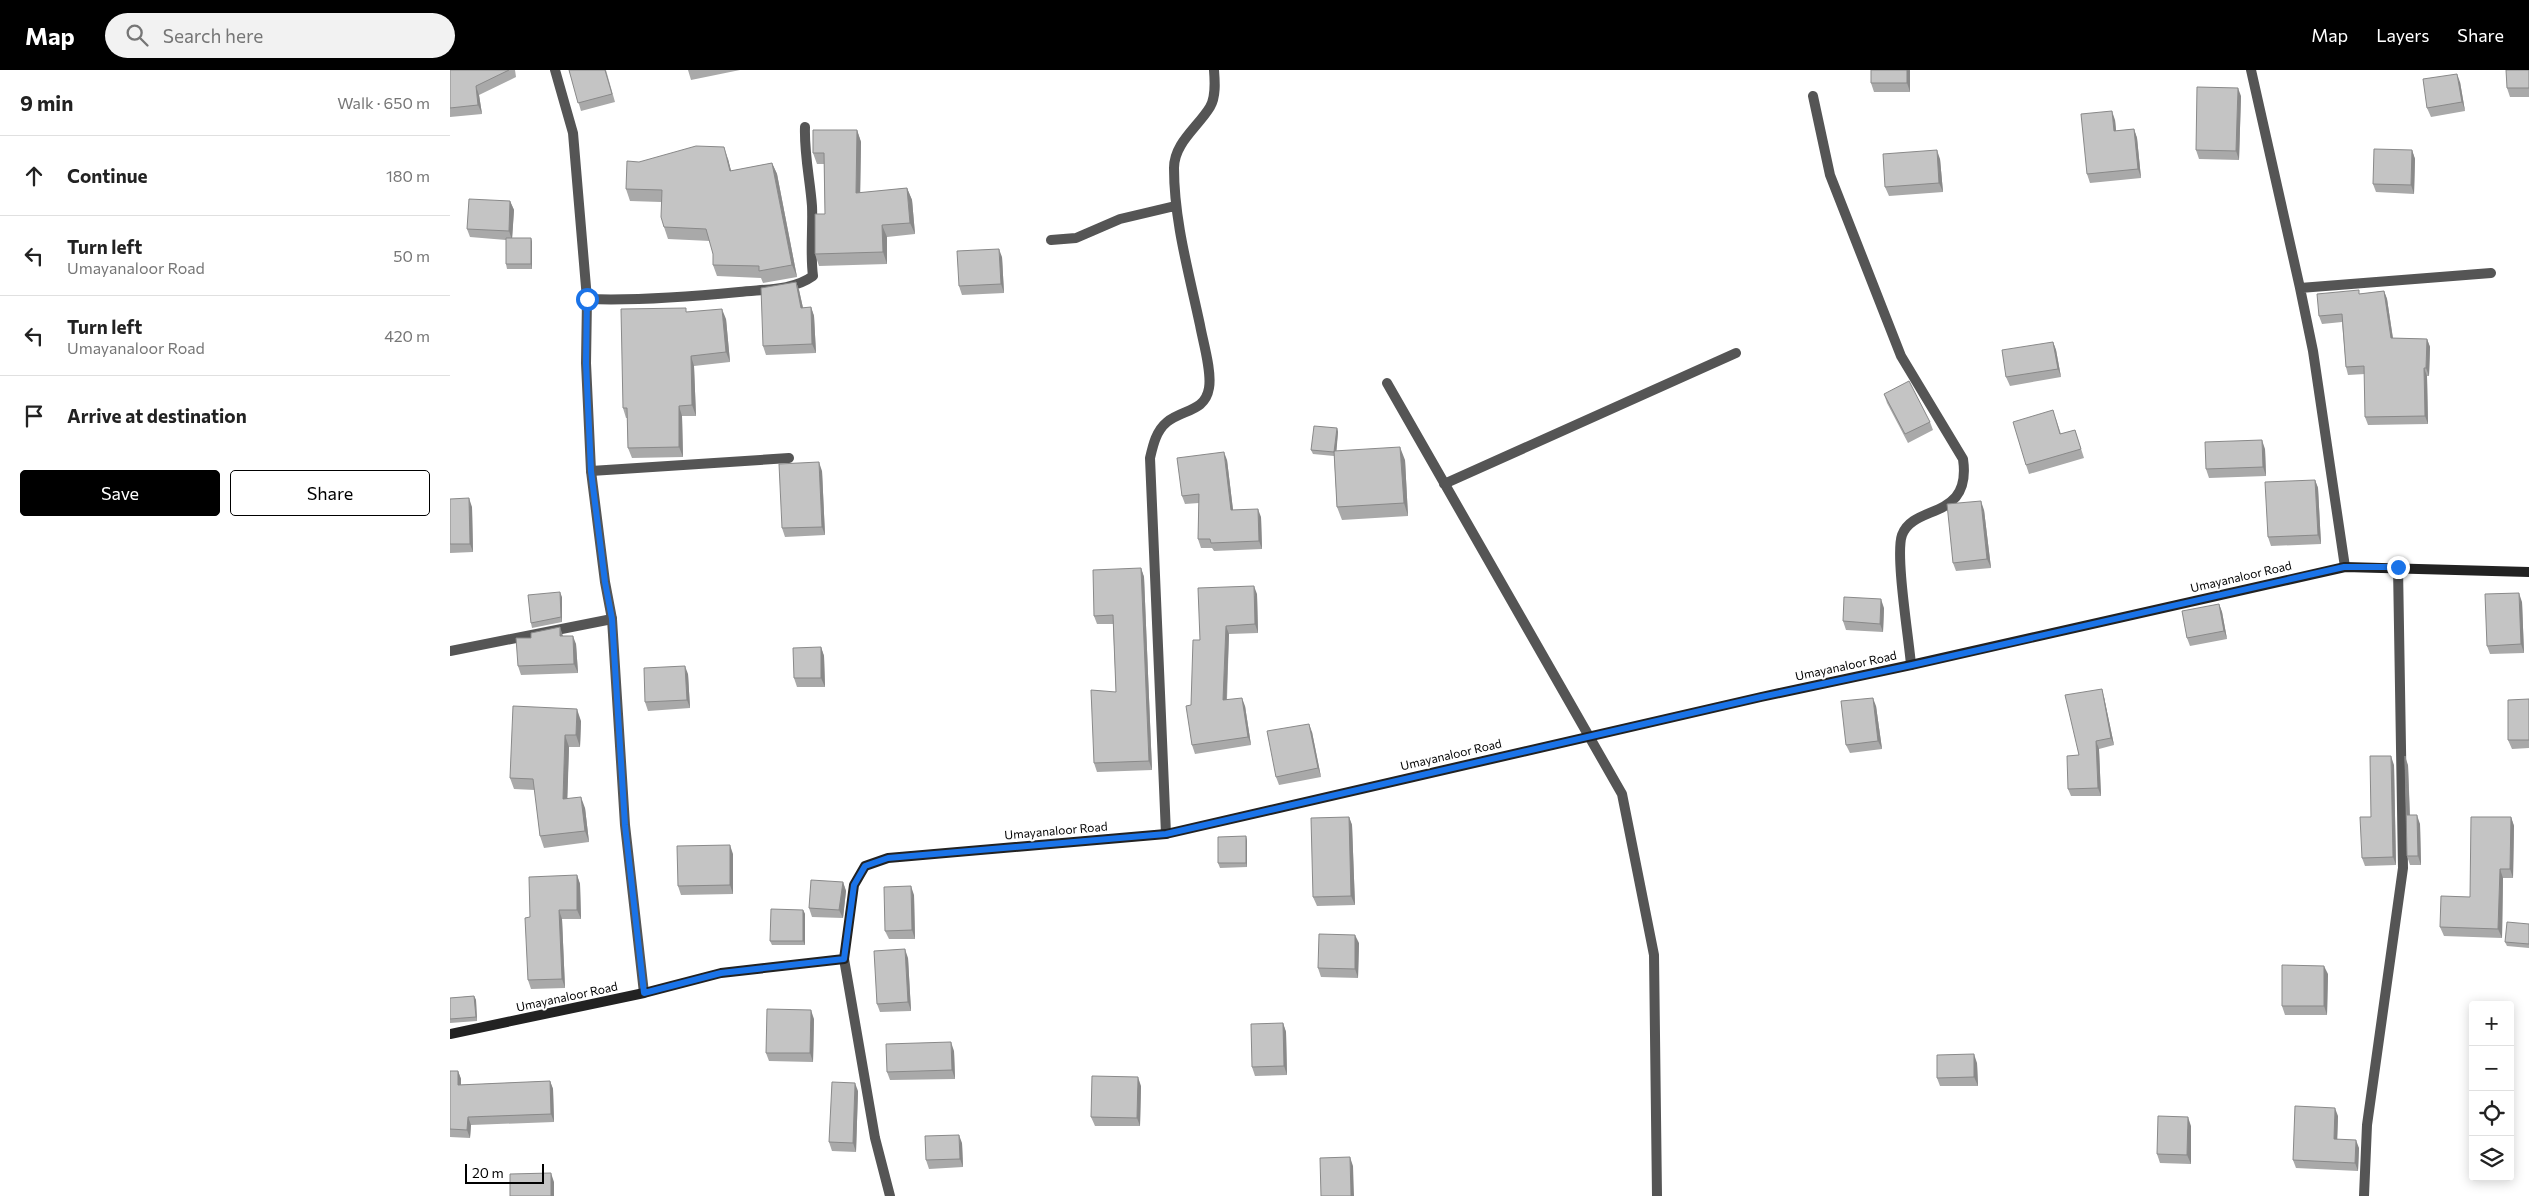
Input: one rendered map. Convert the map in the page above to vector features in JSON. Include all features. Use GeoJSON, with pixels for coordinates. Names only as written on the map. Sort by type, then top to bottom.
{"type":"FeatureCollection","features":[{"type":"Feature","properties":{"kind":"main road","name":"Umayanaloor Road"},"geometry":{"type":"LineString","coordinates":[[450,1034],[644,993],[721,973],[844,959],[854,885],[865,866],[888,858],[1166,834],[1761,697],[1912,665],[2344,567],[2529,572]]}},
{"type":"Feature","properties":{"kind":"street"},"geometry":{"type":"LineString","coordinates":[[555,70],[573,133],[587,299],[586,363],[591,471],[605,582],[612,619],[625,825],[644,993]]}},
{"type":"Feature","properties":{"kind":"street"},"geometry":{"type":"LineString","coordinates":[[1166,834],[1150,458],[1156,434],[1168,421],[1196,408],[1206,400],[1209,386],[1204,348],[1175,206],[1174,165],[1181,145],[1210,106],[1215,85],[1214,70]]}},
{"type":"Feature","properties":{"kind":"street"},"geometry":{"type":"LineString","coordinates":[[2251,70],[2313,351],[2344,567]]}},
{"type":"Feature","properties":{"kind":"street"},"geometry":{"type":"LineString","coordinates":[[1813,96],[1830,175],[1901,356],[1963,459],[1965,471],[1961,489],[1946,506],[1912,521],[1902,535],[1901,556],[1912,665]]}},
{"type":"Feature","properties":{"kind":"street"},"geometry":{"type":"LineString","coordinates":[[587,299],[638,301],[679,299],[784,288],[802,284],[812,276],[810,249],[812,206],[804,150],[805,127]]}},
{"type":"Feature","properties":{"kind":"street"},"geometry":{"type":"LineString","coordinates":[[1051,240],[1076,238],[1120,219],[1175,206]]}},
{"type":"Feature","properties":{"kind":"street"},"geometry":{"type":"LineString","coordinates":[[2300,288],[2491,273]]}},
{"type":"Feature","properties":{"kind":"street"},"geometry":{"type":"LineString","coordinates":[[1444,484],[1736,352]]}},
{"type":"Feature","properties":{"kind":"street"},"geometry":{"type":"LineString","coordinates":[[1387,383],[1622,794],[1654,955],[1657,1196]]}},
{"type":"Feature","properties":{"kind":"street"},"geometry":{"type":"LineString","coordinates":[[591,471],[789,458]]}},
{"type":"Feature","properties":{"kind":"street"},"geometry":{"type":"LineString","coordinates":[[2364,1196],[2368,1125],[2403,868],[2398,567]]}},
{"type":"Feature","properties":{"kind":"street"},"geometry":{"type":"LineString","coordinates":[[450,651],[612,619]]}},
{"type":"Feature","properties":{"kind":"street"},"geometry":{"type":"LineString","coordinates":[[844,959],[875,1138],[890,1196]]}},
{"type":"Feature","properties":{"kind":"building"},"geometry":{"type":"Polygon","coordinates":[[[450,70],[509,70],[476,86],[478,105],[450,108],[450,70]]]}},
{"type":"Feature","properties":{"kind":"building"},"geometry":{"type":"Polygon","coordinates":[[[569,70],[605,70],[612,94],[578,103],[569,70]]]}},
{"type":"Feature","properties":{"kind":"building"},"geometry":{"type":"Polygon","coordinates":[[[1871,70],[1907,70],[1907,83],[1871,83],[1871,70]]]}},
{"type":"Feature","properties":{"kind":"building"},"geometry":{"type":"Polygon","coordinates":[[[2506,70],[2529,70],[2529,88],[2507,88],[2506,70]]]}},
{"type":"Feature","properties":{"kind":"building"},"geometry":{"type":"Polygon","coordinates":[[[2457,74],[2462,102],[2427,108],[2423,79],[2457,74]]]}},
{"type":"Feature","properties":{"kind":"building"},"geometry":{"type":"Polygon","coordinates":[[[2197,87],[2238,88],[2236,151],[2196,150],[2197,87]]]}},
{"type":"Feature","properties":{"kind":"building"},"geometry":{"type":"Polygon","coordinates":[[[2112,111],[2114,131],[2134,129],[2138,169],[2087,174],[2081,114],[2112,111]]]}},
{"type":"Feature","properties":{"kind":"building"},"geometry":{"type":"Polygon","coordinates":[[[813,130],[857,130],[856,193],[907,188],[910,223],[882,225],[883,252],[815,254],[815,214],[825,214],[824,153],[813,153],[813,130]]]}},
{"type":"Feature","properties":{"kind":"building"},"geometry":{"type":"Polygon","coordinates":[[[696,146],[724,147],[730,171],[772,163],[792,265],[759,271],[759,266],[713,265],[713,254],[706,229],[664,227],[661,217],[662,190],[626,189],[627,161],[639,162],[696,146]]]}},
{"type":"Feature","properties":{"kind":"building"},"geometry":{"type":"Polygon","coordinates":[[[2374,149],[2412,150],[2411,185],[2373,184],[2374,149]]]}},
{"type":"Feature","properties":{"kind":"building"},"geometry":{"type":"Polygon","coordinates":[[[1937,150],[1939,183],[1885,187],[1883,154],[1937,150]]]}},
{"type":"Feature","properties":{"kind":"building"},"geometry":{"type":"Polygon","coordinates":[[[469,199],[510,201],[509,231],[467,229],[469,199]]]}},
{"type":"Feature","properties":{"kind":"building"},"geometry":{"type":"Polygon","coordinates":[[[506,238],[531,238],[531,264],[506,264],[506,238]]]}},
{"type":"Feature","properties":{"kind":"building"},"geometry":{"type":"Polygon","coordinates":[[[999,249],[1001,284],[959,286],[957,251],[999,249]]]}},
{"type":"Feature","properties":{"kind":"building"},"geometry":{"type":"Polygon","coordinates":[[[796,282],[801,308],[811,307],[812,344],[763,346],[761,288],[796,282]]]}},
{"type":"Feature","properties":{"kind":"building"},"geometry":{"type":"Polygon","coordinates":[[[2359,290],[2359,294],[2384,291],[2391,338],[2427,339],[2426,368],[2424,368],[2425,416],[2365,417],[2364,366],[2346,367],[2342,314],[2319,316],[2317,294],[2359,290]]]}},
{"type":"Feature","properties":{"kind":"building"},"geometry":{"type":"Polygon","coordinates":[[[686,308],[686,312],[722,309],[726,352],[691,356],[692,405],[679,406],[679,447],[628,448],[627,408],[623,408],[621,309],[686,308]]]}},
{"type":"Feature","properties":{"kind":"building"},"geometry":{"type":"Polygon","coordinates":[[[2053,342],[2058,369],[2006,377],[2002,350],[2053,342]]]}},
{"type":"Feature","properties":{"kind":"building"},"geometry":{"type":"Polygon","coordinates":[[[1909,381],[1930,422],[1905,434],[1884,394],[1909,381]]]}},
{"type":"Feature","properties":{"kind":"building"},"geometry":{"type":"Polygon","coordinates":[[[2053,410],[2060,434],[2075,430],[2081,449],[2026,465],[2013,422],[2053,410]]]}},
{"type":"Feature","properties":{"kind":"building"},"geometry":{"type":"Polygon","coordinates":[[[1314,426],[1337,428],[1334,452],[1311,450],[1314,426]]]}},
{"type":"Feature","properties":{"kind":"building"},"geometry":{"type":"Polygon","coordinates":[[[2262,440],[2263,467],[2206,469],[2205,442],[2262,440]]]}},
{"type":"Feature","properties":{"kind":"building"},"geometry":{"type":"Polygon","coordinates":[[[1400,447],[1404,503],[1337,507],[1334,451],[1400,447]]]}},
{"type":"Feature","properties":{"kind":"building"},"geometry":{"type":"Polygon","coordinates":[[[1224,452],[1231,510],[1258,509],[1259,541],[1211,543],[1210,539],[1198,539],[1199,494],[1182,496],[1177,458],[1224,452]]]}},
{"type":"Feature","properties":{"kind":"building"},"geometry":{"type":"Polygon","coordinates":[[[819,462],[822,527],[782,528],[779,464],[819,462]]]}},
{"type":"Feature","properties":{"kind":"building"},"geometry":{"type":"Polygon","coordinates":[[[2315,480],[2318,535],[2268,537],[2265,482],[2315,480]]]}},
{"type":"Feature","properties":{"kind":"building"},"geometry":{"type":"Polygon","coordinates":[[[469,498],[470,544],[450,544],[450,499],[469,498]]]}},
{"type":"Feature","properties":{"kind":"building"},"geometry":{"type":"Polygon","coordinates":[[[1981,501],[1987,559],[1953,563],[1947,504],[1981,501]]]}},
{"type":"Feature","properties":{"kind":"building"},"geometry":{"type":"Polygon","coordinates":[[[1141,568],[1149,761],[1094,763],[1091,690],[1116,692],[1113,615],[1094,616],[1093,570],[1141,568]]]}},
{"type":"Feature","properties":{"kind":"building"},"geometry":{"type":"Polygon","coordinates":[[[1254,586],[1255,624],[1226,626],[1223,700],[1242,698],[1248,737],[1192,745],[1186,706],[1191,705],[1193,640],[1200,640],[1198,588],[1254,586]]]}},
{"type":"Feature","properties":{"kind":"building"},"geometry":{"type":"Polygon","coordinates":[[[560,592],[561,617],[531,623],[528,595],[560,592]]]}},
{"type":"Feature","properties":{"kind":"building"},"geometry":{"type":"Polygon","coordinates":[[[2519,593],[2521,644],[2487,646],[2485,594],[2519,593]]]}},
{"type":"Feature","properties":{"kind":"building"},"geometry":{"type":"Polygon","coordinates":[[[1844,597],[1881,599],[1880,624],[1843,621],[1844,597]]]}},
{"type":"Feature","properties":{"kind":"building"},"geometry":{"type":"Polygon","coordinates":[[[2219,604],[2224,631],[2187,638],[2182,611],[2219,604]]]}},
{"type":"Feature","properties":{"kind":"building"},"geometry":{"type":"Polygon","coordinates":[[[560,627],[560,636],[573,636],[574,664],[518,666],[516,638],[531,638],[531,633],[560,627]]]}},
{"type":"Feature","properties":{"kind":"building"},"geometry":{"type":"Polygon","coordinates":[[[821,647],[821,678],[794,678],[793,648],[821,647]]]}},
{"type":"Feature","properties":{"kind":"building"},"geometry":{"type":"Polygon","coordinates":[[[685,666],[687,700],[645,702],[644,668],[685,666]]]}},
{"type":"Feature","properties":{"kind":"building"},"geometry":{"type":"Polygon","coordinates":[[[2102,689],[2111,738],[2096,741],[2098,788],[2068,789],[2067,756],[2079,755],[2065,695],[2102,689]]]}},
{"type":"Feature","properties":{"kind":"building"},"geometry":{"type":"Polygon","coordinates":[[[1873,698],[1878,741],[1846,745],[1841,701],[1873,698]]]}},
{"type":"Feature","properties":{"kind":"building"},"geometry":{"type":"Polygon","coordinates":[[[2529,699],[2529,740],[2508,740],[2508,700],[2529,699]]]}},
{"type":"Feature","properties":{"kind":"building"},"geometry":{"type":"Polygon","coordinates":[[[513,706],[577,709],[576,735],[565,735],[563,799],[581,797],[585,831],[540,836],[533,779],[510,778],[513,706]]]}},
{"type":"Feature","properties":{"kind":"building"},"geometry":{"type":"Polygon","coordinates":[[[1309,724],[1318,768],[1276,777],[1267,731],[1309,724]]]}},
{"type":"Feature","properties":{"kind":"building"},"geometry":{"type":"Polygon","coordinates":[[[2370,756],[2391,756],[2393,857],[2362,858],[2360,817],[2371,817],[2370,756]]]}},
{"type":"Feature","properties":{"kind":"building"},"geometry":{"type":"Polygon","coordinates":[[[2405,756],[2407,815],[2417,815],[2418,856],[2407,856],[2405,756]]]}},
{"type":"Feature","properties":{"kind":"building"},"geometry":{"type":"Polygon","coordinates":[[[1349,817],[1351,896],[1313,897],[1311,818],[1349,817]]]}},
{"type":"Feature","properties":{"kind":"building"},"geometry":{"type":"Polygon","coordinates":[[[2471,817],[2511,817],[2510,869],[2500,869],[2498,929],[2440,927],[2441,896],[2470,897],[2471,817]]]}},
{"type":"Feature","properties":{"kind":"building"},"geometry":{"type":"Polygon","coordinates":[[[1246,836],[1246,863],[1218,863],[1218,837],[1246,836]]]}},
{"type":"Feature","properties":{"kind":"building"},"geometry":{"type":"Polygon","coordinates":[[[730,845],[730,885],[678,886],[677,846],[730,845]]]}},
{"type":"Feature","properties":{"kind":"building"},"geometry":{"type":"Polygon","coordinates":[[[577,875],[577,910],[559,910],[562,979],[528,980],[525,918],[530,917],[529,877],[577,875]]]}},
{"type":"Feature","properties":{"kind":"building"},"geometry":{"type":"Polygon","coordinates":[[[811,880],[843,882],[839,910],[809,908],[811,880]]]}},
{"type":"Feature","properties":{"kind":"building"},"geometry":{"type":"Polygon","coordinates":[[[911,886],[912,930],[885,931],[884,887],[911,886]]]}},
{"type":"Feature","properties":{"kind":"building"},"geometry":{"type":"Polygon","coordinates":[[[771,909],[803,910],[803,941],[770,941],[771,909]]]}},
{"type":"Feature","properties":{"kind":"building"},"geometry":{"type":"Polygon","coordinates":[[[2507,922],[2529,924],[2529,944],[2505,942],[2507,922]]]}},
{"type":"Feature","properties":{"kind":"building"},"geometry":{"type":"Polygon","coordinates":[[[1319,934],[1355,935],[1355,969],[1318,968],[1319,934]]]}},
{"type":"Feature","properties":{"kind":"building"},"geometry":{"type":"Polygon","coordinates":[[[905,949],[908,1002],[877,1004],[874,951],[905,949]]]}},
{"type":"Feature","properties":{"kind":"building"},"geometry":{"type":"Polygon","coordinates":[[[2282,965],[2324,966],[2324,1006],[2282,1006],[2282,965]]]}},
{"type":"Feature","properties":{"kind":"building"},"geometry":{"type":"Polygon","coordinates":[[[474,996],[476,1017],[450,1019],[450,998],[474,996]]]}},
{"type":"Feature","properties":{"kind":"building"},"geometry":{"type":"Polygon","coordinates":[[[767,1009],[811,1010],[810,1053],[766,1053],[767,1009]]]}},
{"type":"Feature","properties":{"kind":"building"},"geometry":{"type":"Polygon","coordinates":[[[1283,1023],[1284,1066],[1252,1067],[1251,1024],[1283,1023]]]}},
{"type":"Feature","properties":{"kind":"building"},"geometry":{"type":"Polygon","coordinates":[[[951,1042],[952,1070],[887,1072],[886,1044],[951,1042]]]}},
{"type":"Feature","properties":{"kind":"building"},"geometry":{"type":"Polygon","coordinates":[[[1974,1054],[1974,1077],[1937,1078],[1937,1055],[1974,1054]]]}},
{"type":"Feature","properties":{"kind":"building"},"geometry":{"type":"Polygon","coordinates":[[[450,1071],[458,1071],[458,1085],[550,1081],[551,1114],[468,1117],[467,1130],[450,1129],[450,1071]]]}},
{"type":"Feature","properties":{"kind":"building"},"geometry":{"type":"Polygon","coordinates":[[[1092,1076],[1138,1077],[1137,1118],[1091,1117],[1092,1076]]]}},
{"type":"Feature","properties":{"kind":"building"},"geometry":{"type":"Polygon","coordinates":[[[832,1082],[855,1083],[853,1143],[829,1142],[832,1082]]]}},
{"type":"Feature","properties":{"kind":"building"},"geometry":{"type":"Polygon","coordinates":[[[2295,1106],[2335,1108],[2334,1139],[2356,1140],[2355,1163],[2293,1160],[2295,1106]]]}},
{"type":"Feature","properties":{"kind":"building"},"geometry":{"type":"Polygon","coordinates":[[[2158,1116],[2188,1117],[2187,1155],[2157,1154],[2158,1116]]]}},
{"type":"Feature","properties":{"kind":"building"},"geometry":{"type":"Polygon","coordinates":[[[959,1135],[960,1159],[926,1160],[925,1136],[959,1135]]]}},
{"type":"Feature","properties":{"kind":"building"},"geometry":{"type":"Polygon","coordinates":[[[1350,1157],[1351,1196],[1321,1196],[1320,1158],[1350,1157]]]}},
{"type":"Feature","properties":{"kind":"building"},"geometry":{"type":"Polygon","coordinates":[[[551,1173],[551,1196],[510,1196],[510,1174],[551,1173]]]}},
{"type":"Feature","properties":{"kind":"route"},"geometry":{"type":"LineString","coordinates":[[587,299],[586,363],[591,471],[605,582],[612,619],[625,825],[644,993],[721,973],[844,959],[854,885],[865,866],[888,858],[1166,834],[1761,697],[1912,665],[2344,567],[2398,567]]}}]}
